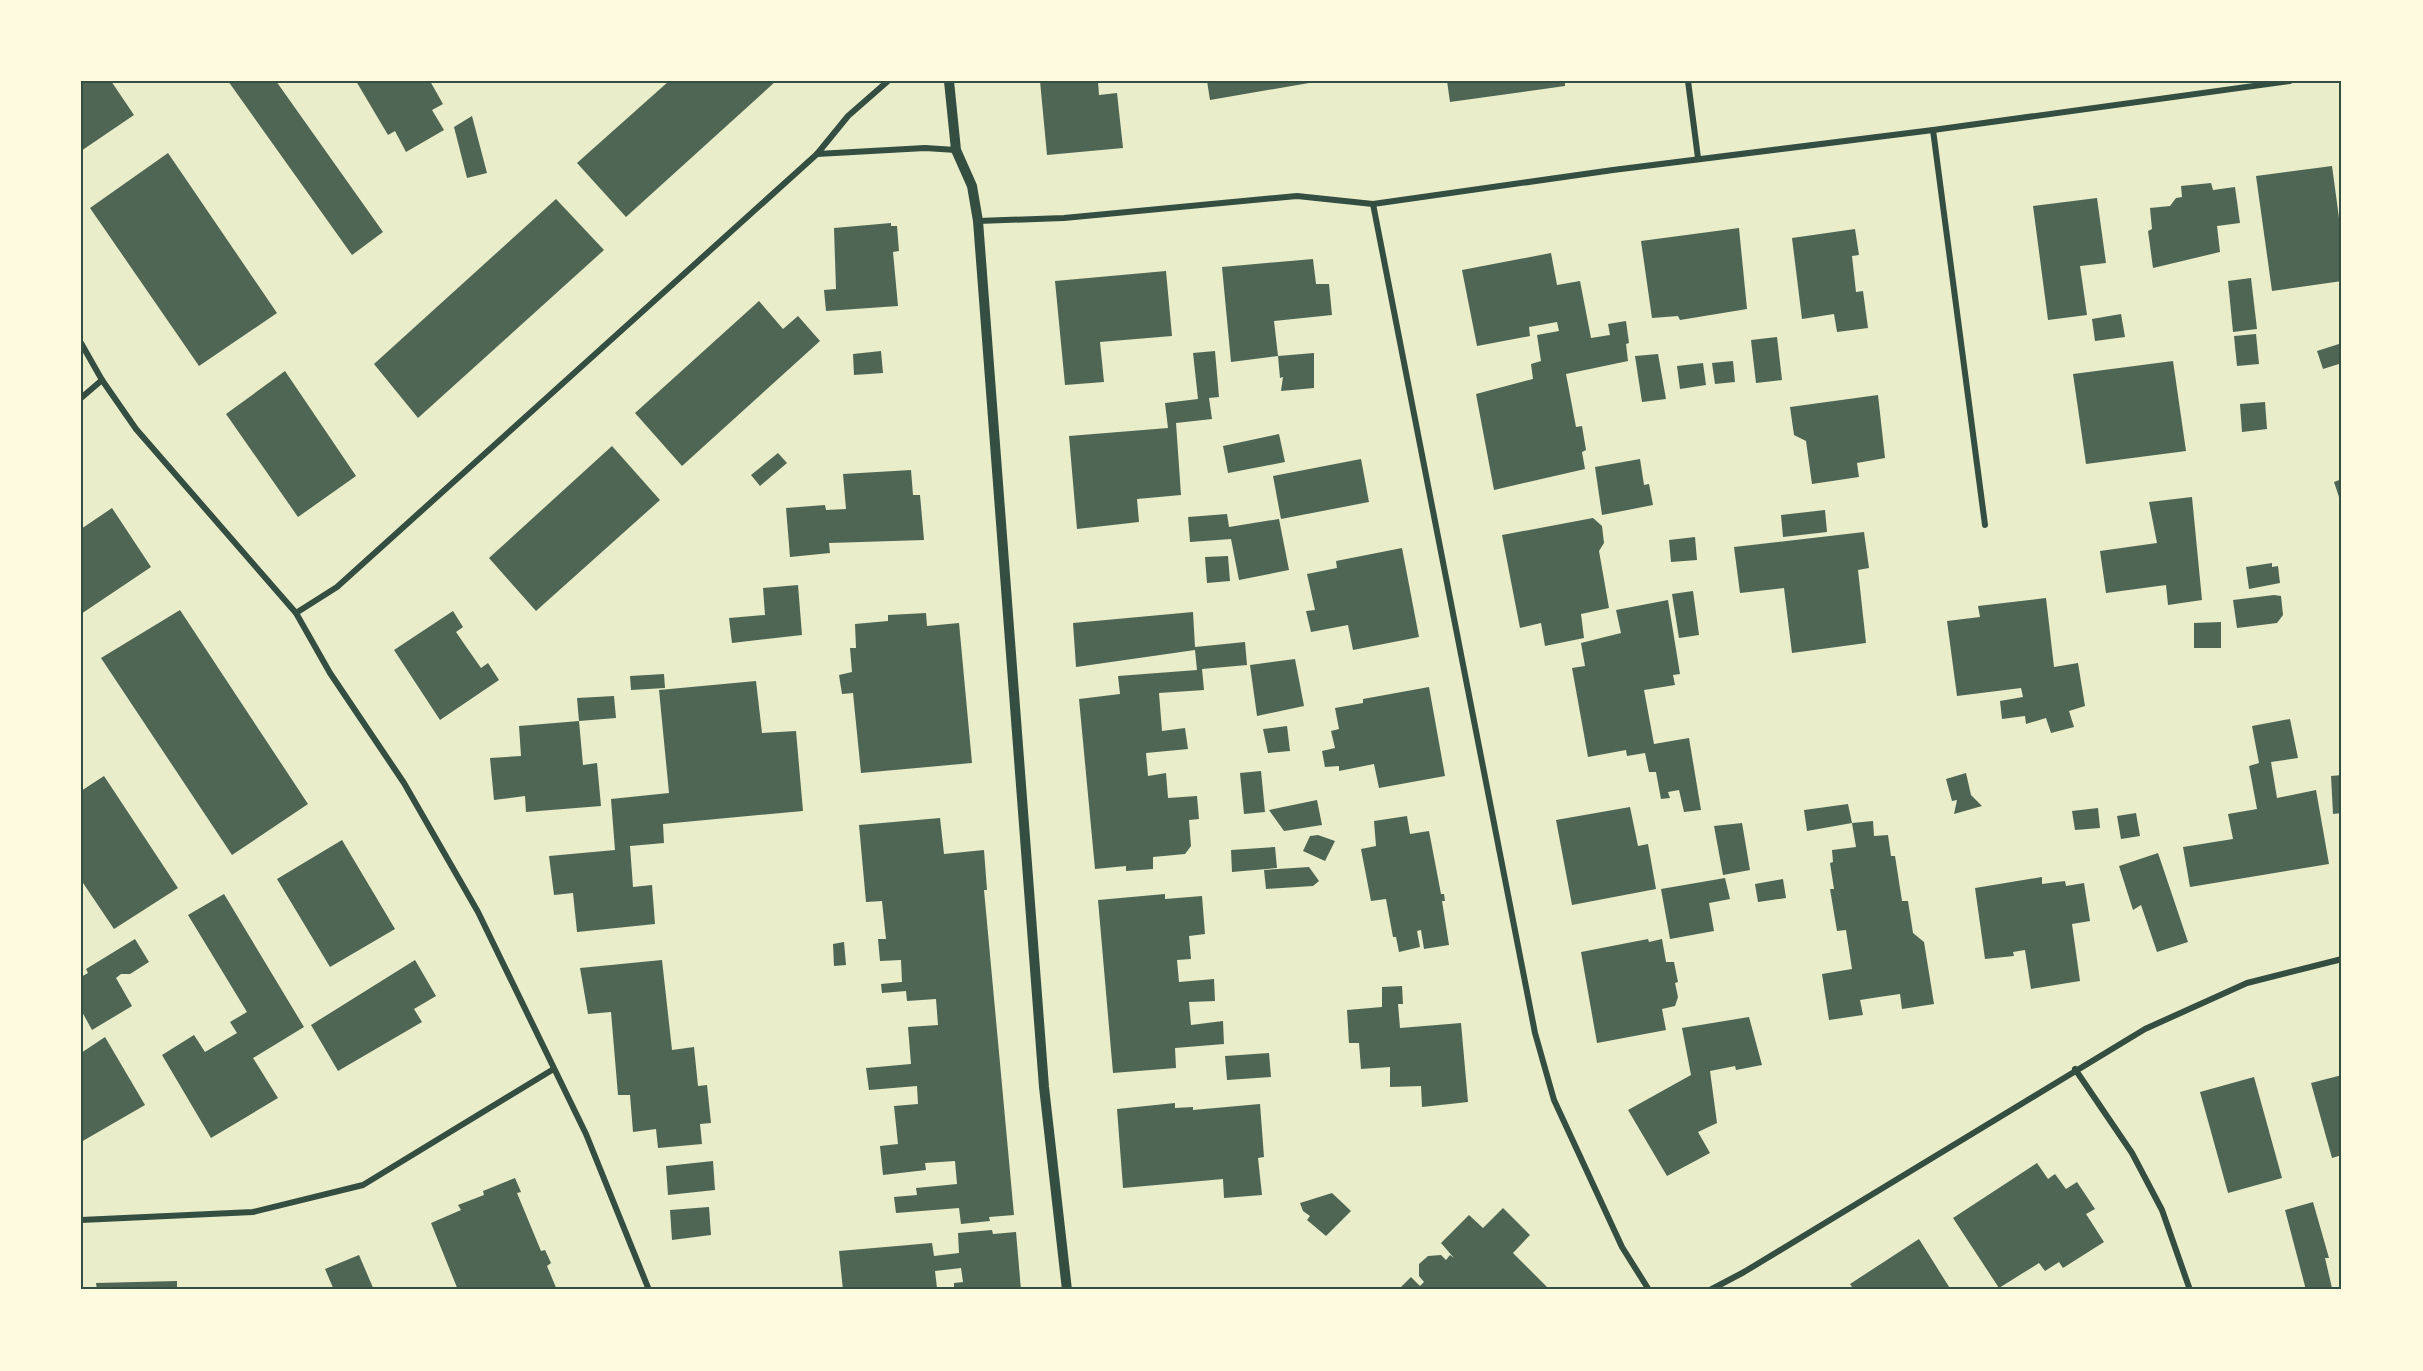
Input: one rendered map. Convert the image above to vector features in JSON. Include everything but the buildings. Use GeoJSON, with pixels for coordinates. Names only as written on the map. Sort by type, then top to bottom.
{"type":"FeatureCollection","features":[{"type":"Feature","properties":{"kind":"street"},"geometry":{"type":"LineString","coordinates":[[296,613],[337,587],[817,154],[848,116],[888,81]]}},
{"type":"Feature","properties":{"kind":"street"},"geometry":{"type":"LineString","coordinates":[[949,81],[956,150],[972,186],[978,221],[1044,1087],[1067,1290]]}},
{"type":"Feature","properties":{"kind":"street"},"geometry":{"type":"LineString","coordinates":[[1689,81],[1698,158]]}},
{"type":"Feature","properties":{"kind":"street"},"geometry":{"type":"LineString","coordinates":[[978,221],[1065,218],[1297,196],[1373,204],[1698,158],[1933,130],[2290,81]]}},
{"type":"Feature","properties":{"kind":"street"},"geometry":{"type":"LineString","coordinates":[[1933,130],[1985,525]]}},
{"type":"Feature","properties":{"kind":"street"},"geometry":{"type":"LineString","coordinates":[[817,154],[925,148],[956,150]]}},
{"type":"Feature","properties":{"kind":"street"},"geometry":{"type":"LineString","coordinates":[[1373,204],[1535,1033],[1554,1100],[1622,1247],[1649,1290]]}},
{"type":"Feature","properties":{"kind":"street"},"geometry":{"type":"LineString","coordinates":[[81,343],[102,380],[136,429],[296,613],[330,673],[404,783],[478,912],[552,1070],[586,1134],[649,1290]]}},
{"type":"Feature","properties":{"kind":"street"},"geometry":{"type":"LineString","coordinates":[[81,398],[102,380]]}},
{"type":"Feature","properties":{"kind":"street"},"geometry":{"type":"LineString","coordinates":[[1710,1290],[1744,1272],[2075,1069],[2145,1029],[2247,983],[2342,959]]}},
{"type":"Feature","properties":{"kind":"street"},"geometry":{"type":"LineString","coordinates":[[2075,1069],[2132,1153],[2162,1210],[2190,1290]]}},
{"type":"Feature","properties":{"kind":"street"},"geometry":{"type":"LineString","coordinates":[[81,1220],[253,1212],[363,1185],[552,1070]]}}]}
